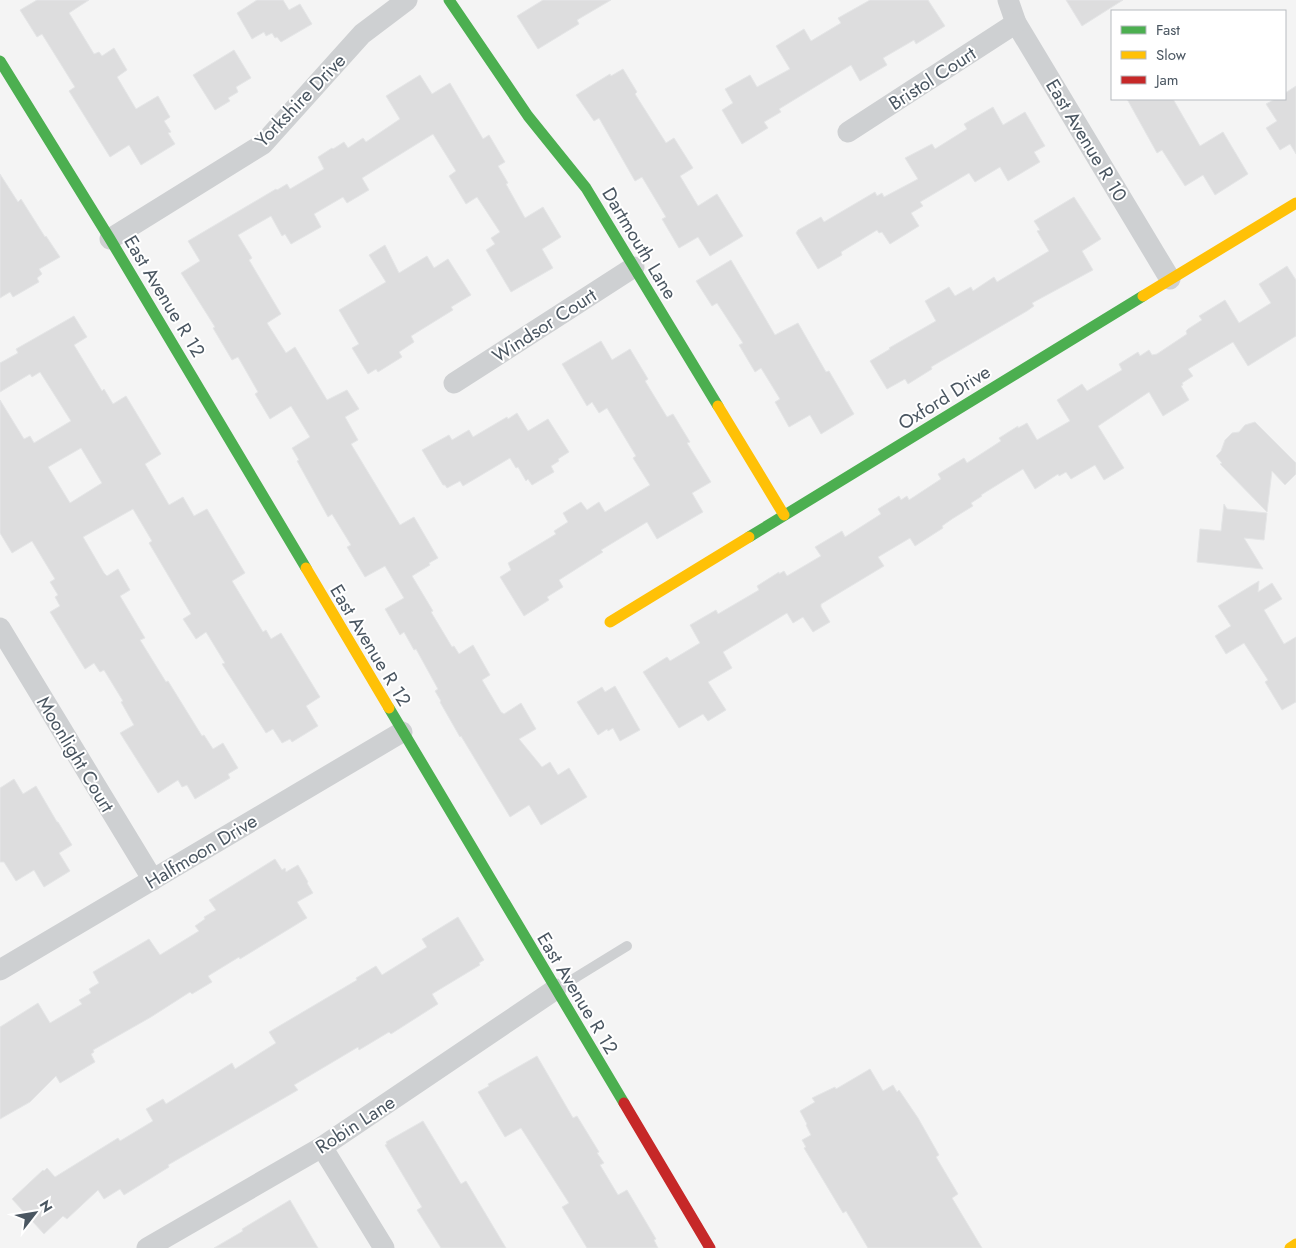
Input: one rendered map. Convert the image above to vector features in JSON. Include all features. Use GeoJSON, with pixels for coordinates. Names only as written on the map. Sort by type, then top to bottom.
{"type":"FeatureCollection","features":[{"type":"Feature","properties":{"kind":"street","name":"Yorkshire Drive"},"geometry":{"type":"LineString","coordinates":[[110,239],[263,144],[362,34],[408,0]]}},
{"type":"Feature","properties":{"kind":"street","name":"Dartmouth Lane"},"geometry":{"type":"LineString","coordinates":[[449,0],[528,116],[586,188],[784,516]]}},
{"type":"Feature","properties":{"kind":"street","name":"East Avenue R 10"},"geometry":{"type":"LineString","coordinates":[[1008,0],[1016,23],[1170,278]]}},
{"type":"Feature","properties":{"kind":"street","name":"Bristol Court"},"geometry":{"type":"LineString","coordinates":[[848,132],[1016,23]]}},
{"type":"Feature","properties":{"kind":"street","name":"East Avenue R 12"},"geometry":{"type":"LineString","coordinates":[[0,60],[110,239],[710,1248]]}},
{"type":"Feature","properties":{"kind":"street","name":"Oxford Drive"},"geometry":{"type":"LineString","coordinates":[[610,622],[1296,202]]}},
{"type":"Feature","properties":{"kind":"street","name":"Windsor Court"},"geometry":{"type":"LineString","coordinates":[[454,382],[634,267]]}},
{"type":"Feature","properties":{"kind":"street","name":"Moonlight Court"},"geometry":{"type":"LineString","coordinates":[[0,628],[153,880]]}},
{"type":"Feature","properties":{"kind":"street","name":"Halfmoon Drive"},"geometry":{"type":"LineString","coordinates":[[0,970],[402,732]]}},
{"type":"Feature","properties":{"kind":"street","name":"Robin Lane"},"geometry":{"type":"LineString","coordinates":[[147,1248],[322,1147],[556,989]]}},
{"type":"Feature","properties":{"kind":"street"},"geometry":{"type":"LineString","coordinates":[[322,1147],[384,1248]]}},
{"type":"Feature","properties":{"kind":"street"},"geometry":{"type":"LineString","coordinates":[[1290,1248],[1296,1244]]}},
{"type":"Feature","properties":{"kind":"lane"},"geometry":{"type":"LineString","coordinates":[[556,989],[627,946]]}},
{"type":"Feature","properties":{"kind":"building"},"geometry":{"type":"Polygon","coordinates":[[[37,0],[89,0],[69,13],[94,54],[99,52],[102,56],[114,48],[127,70],[117,77],[136,109],[158,96],[170,117],[164,121],[171,132],[168,133],[175,144],[141,165],[129,145],[110,157],[69,91],[75,87],[42,34],[37,37],[20,10],[37,0]]]}},
{"type":"Feature","properties":{"kind":"building"},"geometry":{"type":"Polygon","coordinates":[[[257,0],[283,0],[289,10],[300,4],[312,24],[281,42],[272,33],[266,36],[264,32],[252,39],[237,13],[257,0]]]}},
{"type":"Feature","properties":{"kind":"building"},"geometry":{"type":"Polygon","coordinates":[[[543,0],[611,0],[577,20],[579,24],[538,49],[517,16],[543,0]]]}},
{"type":"Feature","properties":{"kind":"building"},"geometry":{"type":"Polygon","coordinates":[[[870,0],[928,0],[945,26],[916,44],[914,40],[883,58],[887,65],[860,81],[851,65],[779,109],[781,112],[764,122],[768,128],[742,144],[722,110],[733,103],[725,89],[750,75],[757,87],[790,69],[776,46],[804,29],[811,41],[841,23],[838,18],[870,0]]]}},
{"type":"Feature","properties":{"kind":"building"},"geometry":{"type":"Polygon","coordinates":[[[1066,0],[1123,0],[1082,26],[1066,0]]]}},
{"type":"Feature","properties":{"kind":"building"},"geometry":{"type":"Polygon","coordinates":[[[234,50],[251,78],[236,87],[238,92],[228,98],[230,101],[215,110],[193,75],[234,50]]]}},
{"type":"Feature","properties":{"kind":"building"},"geometry":{"type":"Polygon","coordinates":[[[623,69],[637,92],[635,94],[666,143],[674,138],[693,168],[680,176],[698,206],[717,194],[743,236],[710,256],[698,237],[679,248],[662,219],[666,217],[642,177],[635,181],[599,118],[594,121],[576,95],[610,74],[611,76],[623,69]]]}},
{"type":"Feature","properties":{"kind":"building"},"geometry":{"type":"Polygon","coordinates":[[[420,75],[432,94],[450,83],[483,139],[489,135],[505,162],[498,166],[525,218],[543,207],[561,237],[542,249],[553,268],[511,292],[486,250],[495,244],[491,238],[500,232],[477,197],[466,204],[449,176],[456,171],[433,134],[362,178],[369,190],[347,203],[343,197],[314,214],[321,227],[291,244],[285,234],[282,236],[271,216],[238,235],[252,258],[249,260],[281,314],[267,323],[286,353],[295,347],[327,400],[347,390],[359,409],[345,417],[358,440],[351,444],[400,525],[414,517],[438,558],[412,576],[452,647],[454,646],[459,654],[473,645],[490,675],[482,680],[501,712],[504,714],[521,703],[536,729],[519,739],[542,767],[550,762],[558,775],[569,768],[587,797],[541,825],[529,805],[510,817],[440,702],[435,691],[438,689],[416,649],[414,650],[404,632],[400,635],[385,609],[404,598],[385,566],[365,577],[347,547],[351,545],[332,514],[328,517],[297,461],[299,460],[292,448],[310,437],[291,406],[270,419],[255,394],[258,392],[238,357],[232,360],[213,328],[215,327],[181,273],[200,261],[188,241],[276,189],[287,184],[290,189],[324,169],[318,157],[332,148],[344,142],[348,148],[363,138],[366,142],[400,119],[386,96],[420,75]]]}},
{"type":"Feature","properties":{"kind":"building"},"geometry":{"type":"Polygon","coordinates":[[[1296,86],[1296,154],[1290,144],[1280,150],[1266,128],[1277,121],[1266,104],[1273,100],[1286,100],[1286,92],[1296,86]]]}},
{"type":"Feature","properties":{"kind":"building"},"geometry":{"type":"Polygon","coordinates":[[[1128,100],[1174,100],[1200,146],[1223,132],[1248,174],[1215,195],[1203,175],[1185,186],[1162,150],[1157,153],[1128,100]]]}},
{"type":"Feature","properties":{"kind":"building"},"geometry":{"type":"Polygon","coordinates":[[[993,107],[1003,125],[1025,112],[1045,146],[1034,152],[1040,162],[1008,181],[1000,167],[975,182],[969,173],[920,202],[923,206],[911,213],[919,226],[890,244],[882,232],[879,233],[877,230],[841,252],[842,255],[818,269],[796,233],[798,230],[821,217],[824,222],[875,192],[877,196],[882,193],[884,197],[918,179],[905,158],[932,144],[935,149],[967,129],[964,124],[993,107]]]}},
{"type":"Feature","properties":{"kind":"building"},"geometry":{"type":"Polygon","coordinates":[[[0,174],[18,202],[21,199],[60,257],[39,269],[42,274],[37,278],[39,282],[13,297],[10,292],[0,298],[0,174]]]}},
{"type":"Feature","properties":{"kind":"building"},"geometry":{"type":"Polygon","coordinates":[[[1074,197],[1101,239],[1082,251],[1093,270],[1032,303],[1034,306],[1027,311],[931,367],[932,369],[908,384],[905,379],[887,389],[870,361],[936,321],[925,301],[949,287],[955,296],[971,287],[973,291],[994,277],[997,282],[1049,251],[1037,231],[1040,230],[1034,221],[1074,197]]]}},
{"type":"Feature","properties":{"kind":"building"},"geometry":{"type":"Polygon","coordinates":[[[385,245],[399,273],[427,256],[434,268],[448,259],[471,295],[451,307],[453,310],[411,336],[414,342],[399,352],[402,357],[378,372],[376,369],[368,374],[352,348],[359,344],[339,310],[386,282],[369,255],[385,245]]]}},
{"type":"Feature","properties":{"kind":"building"},"geometry":{"type":"Polygon","coordinates":[[[731,260],[775,335],[798,323],[826,372],[829,371],[854,414],[821,434],[810,415],[789,427],[775,402],[780,399],[761,368],[755,372],[739,345],[743,343],[717,303],[712,306],[696,281],[731,260]]]}},
{"type":"Feature","properties":{"kind":"building"},"geometry":{"type":"Polygon","coordinates":[[[1287,266],[1296,280],[1296,336],[1248,366],[1233,342],[1188,369],[1193,376],[1182,383],[1183,385],[1181,386],[1189,400],[1163,416],[1149,392],[1098,426],[1124,468],[1104,480],[1095,465],[1071,479],[1066,472],[1059,476],[1058,474],[1035,489],[1023,469],[981,495],[971,503],[973,506],[915,546],[910,538],[878,557],[884,566],[821,604],[830,622],[813,632],[803,617],[793,623],[787,613],[723,652],[732,668],[708,682],[726,710],[708,721],[703,714],[679,728],[643,672],[667,657],[670,661],[700,643],[690,625],[716,610],[718,614],[759,590],[757,586],[779,572],[779,574],[784,571],[787,576],[821,556],[815,547],[842,531],[845,537],[881,514],[878,509],[899,496],[901,500],[907,496],[909,500],[941,479],[938,474],[964,458],[967,463],[1001,441],[999,438],[1018,426],[1018,428],[1027,423],[1037,440],[1070,421],[1057,400],[1082,384],[1087,391],[1122,370],[1119,364],[1138,352],[1140,356],[1149,350],[1152,355],[1157,354],[1187,334],[1186,331],[1188,329],[1202,320],[1199,316],[1225,300],[1239,323],[1271,303],[1259,284],[1287,266]]]}},
{"type":"Feature","properties":{"kind":"building"},"geometry":{"type":"Polygon","coordinates":[[[74,316],[87,337],[74,345],[102,391],[104,389],[113,404],[126,396],[161,454],[145,464],[169,505],[183,497],[194,516],[207,509],[245,573],[232,581],[263,632],[266,630],[271,639],[281,633],[320,697],[306,706],[318,726],[292,742],[290,739],[282,743],[273,729],[266,733],[222,664],[225,663],[206,632],[196,639],[183,619],[191,614],[149,543],[152,541],[133,509],[83,537],[107,576],[118,569],[130,590],[120,596],[145,638],[140,640],[202,736],[204,735],[213,749],[223,743],[238,768],[228,774],[230,778],[195,799],[187,785],[182,787],[178,780],[158,793],[120,733],[134,725],[121,702],[123,701],[104,670],[100,672],[94,663],[85,669],[50,612],[60,606],[55,597],[58,595],[50,582],[55,579],[32,541],[12,553],[0,533],[0,400],[24,439],[30,436],[34,443],[71,421],[40,372],[32,377],[30,374],[0,392],[0,363],[18,353],[16,349],[74,316]],[[81,448],[48,467],[70,503],[102,483],[81,448]]]}},
{"type":"Feature","properties":{"kind":"building"},"geometry":{"type":"Polygon","coordinates":[[[601,341],[612,360],[630,349],[648,379],[645,381],[667,417],[673,414],[690,442],[687,443],[711,482],[692,493],[703,512],[657,539],[647,522],[601,550],[603,552],[559,580],[563,587],[547,597],[549,600],[524,616],[500,577],[511,570],[508,563],[556,534],[554,531],[568,522],[563,513],[581,502],[587,510],[599,502],[605,512],[650,485],[633,458],[636,456],[607,408],[599,413],[592,402],[587,406],[562,364],[601,341]]]}},
{"type":"Feature","properties":{"kind":"building"},"geometry":{"type":"Polygon","coordinates":[[[517,413],[528,431],[548,419],[569,452],[551,466],[554,472],[532,485],[528,479],[526,481],[510,458],[463,486],[460,481],[447,488],[443,485],[422,450],[449,435],[452,440],[469,430],[473,437],[517,413]]]}},
{"type":"Feature","properties":{"kind":"building"},"geometry":{"type":"Polygon","coordinates":[[[1255,422],[1296,463],[1296,474],[1285,485],[1272,471],[1267,512],[1220,464],[1222,463],[1216,456],[1221,451],[1225,440],[1232,433],[1239,432],[1245,425],[1255,422]]]}},
{"type":"Feature","properties":{"kind":"building"},"geometry":{"type":"Polygon","coordinates":[[[1224,504],[1227,509],[1267,513],[1264,540],[1244,538],[1263,569],[1197,562],[1200,529],[1221,531],[1224,504]]]}},
{"type":"Feature","properties":{"kind":"building"},"geometry":{"type":"Polygon","coordinates":[[[1259,581],[1258,592],[1272,583],[1282,599],[1264,610],[1284,644],[1296,637],[1296,702],[1282,710],[1265,682],[1268,680],[1244,643],[1226,654],[1215,636],[1231,626],[1218,606],[1259,581]]]}},
{"type":"Feature","properties":{"kind":"building"},"geometry":{"type":"Polygon","coordinates":[[[615,686],[640,730],[620,741],[613,728],[608,731],[607,729],[598,735],[577,702],[602,687],[605,692],[615,686]]]}},
{"type":"Feature","properties":{"kind":"building"},"geometry":{"type":"Polygon","coordinates":[[[14,779],[23,794],[36,786],[72,845],[59,853],[70,871],[44,887],[34,870],[16,881],[4,862],[0,862],[0,788],[14,779]]]}},
{"type":"Feature","properties":{"kind":"building"},"geometry":{"type":"Polygon","coordinates":[[[275,859],[282,870],[285,868],[286,872],[298,865],[308,882],[313,893],[297,902],[307,918],[240,959],[239,957],[208,976],[212,982],[192,994],[190,992],[93,1050],[94,1052],[91,1054],[95,1062],[60,1083],[56,1076],[30,1102],[0,1119],[0,1027],[38,1003],[50,1023],[82,1004],[79,1000],[91,993],[89,989],[99,983],[93,972],[149,939],[160,955],[199,931],[195,926],[205,919],[204,917],[216,910],[209,900],[275,859]]]}},
{"type":"Feature","properties":{"kind":"building"},"geometry":{"type":"Polygon","coordinates":[[[458,917],[484,960],[479,963],[480,965],[432,994],[438,1004],[391,1034],[389,1032],[359,1050],[358,1047],[294,1085],[298,1090],[168,1165],[169,1167],[124,1195],[120,1189],[104,1199],[98,1190],[67,1219],[63,1216],[44,1234],[12,1199],[43,1170],[47,1168],[55,1177],[118,1138],[120,1141],[153,1121],[146,1109],[163,1099],[166,1104],[232,1063],[235,1069],[276,1043],[269,1032],[357,980],[356,978],[376,966],[382,975],[427,947],[422,939],[458,917]]]}},
{"type":"Feature","properties":{"kind":"building"},"geometry":{"type":"Polygon","coordinates":[[[537,1056],[573,1118],[577,1116],[599,1152],[597,1153],[604,1163],[600,1165],[618,1195],[627,1190],[656,1239],[654,1240],[658,1248],[587,1248],[562,1207],[569,1203],[521,1128],[505,1137],[478,1092],[489,1086],[488,1084],[537,1056]]]}},
{"type":"Feature","properties":{"kind":"building"},"geometry":{"type":"Polygon","coordinates":[[[870,1069],[883,1091],[893,1085],[897,1092],[899,1090],[918,1118],[939,1155],[936,1157],[958,1194],[952,1198],[982,1248],[868,1248],[846,1211],[843,1213],[804,1148],[806,1147],[802,1140],[811,1135],[800,1111],[815,1102],[812,1098],[835,1087],[836,1089],[870,1069]]]}},
{"type":"Feature","properties":{"kind":"building"},"geometry":{"type":"Polygon","coordinates":[[[423,1121],[461,1184],[466,1181],[506,1248],[441,1248],[417,1210],[422,1207],[385,1145],[387,1144],[386,1142],[423,1121]]]}},
{"type":"Feature","properties":{"kind":"building"},"geometry":{"type":"Polygon","coordinates":[[[290,1200],[318,1248],[214,1248],[243,1231],[242,1229],[290,1200]]]}},
{"type":"Feature","properties":{"kind":"traffic: fast"},"geometry":{"type":"LineString","coordinates":[[449,0],[528,116],[586,188],[718,406]]}},
{"type":"Feature","properties":{"kind":"traffic: fast"},"geometry":{"type":"LineString","coordinates":[[0,61],[110,239],[306,568]]}},
{"type":"Feature","properties":{"kind":"traffic: fast"},"geometry":{"type":"LineString","coordinates":[[749,537],[1143,296]]}},
{"type":"Feature","properties":{"kind":"traffic: fast"},"geometry":{"type":"LineString","coordinates":[[389,708],[624,1103]]}},
{"type":"Feature","properties":{"kind":"traffic: slow"},"geometry":{"type":"LineString","coordinates":[[1143,296],[1296,203]]}},
{"type":"Feature","properties":{"kind":"traffic: slow"},"geometry":{"type":"LineString","coordinates":[[718,406],[784,515]]}},
{"type":"Feature","properties":{"kind":"traffic: slow"},"geometry":{"type":"LineString","coordinates":[[610,622],[749,537]]}},
{"type":"Feature","properties":{"kind":"traffic: slow"},"geometry":{"type":"LineString","coordinates":[[306,568],[389,708]]}},
{"type":"Feature","properties":{"kind":"traffic: slow"},"geometry":{"type":"LineString","coordinates":[[1290,1248],[1296,1244]]}},
{"type":"Feature","properties":{"kind":"traffic: jam"},"geometry":{"type":"LineString","coordinates":[[624,1103],[710,1248]]}}]}
